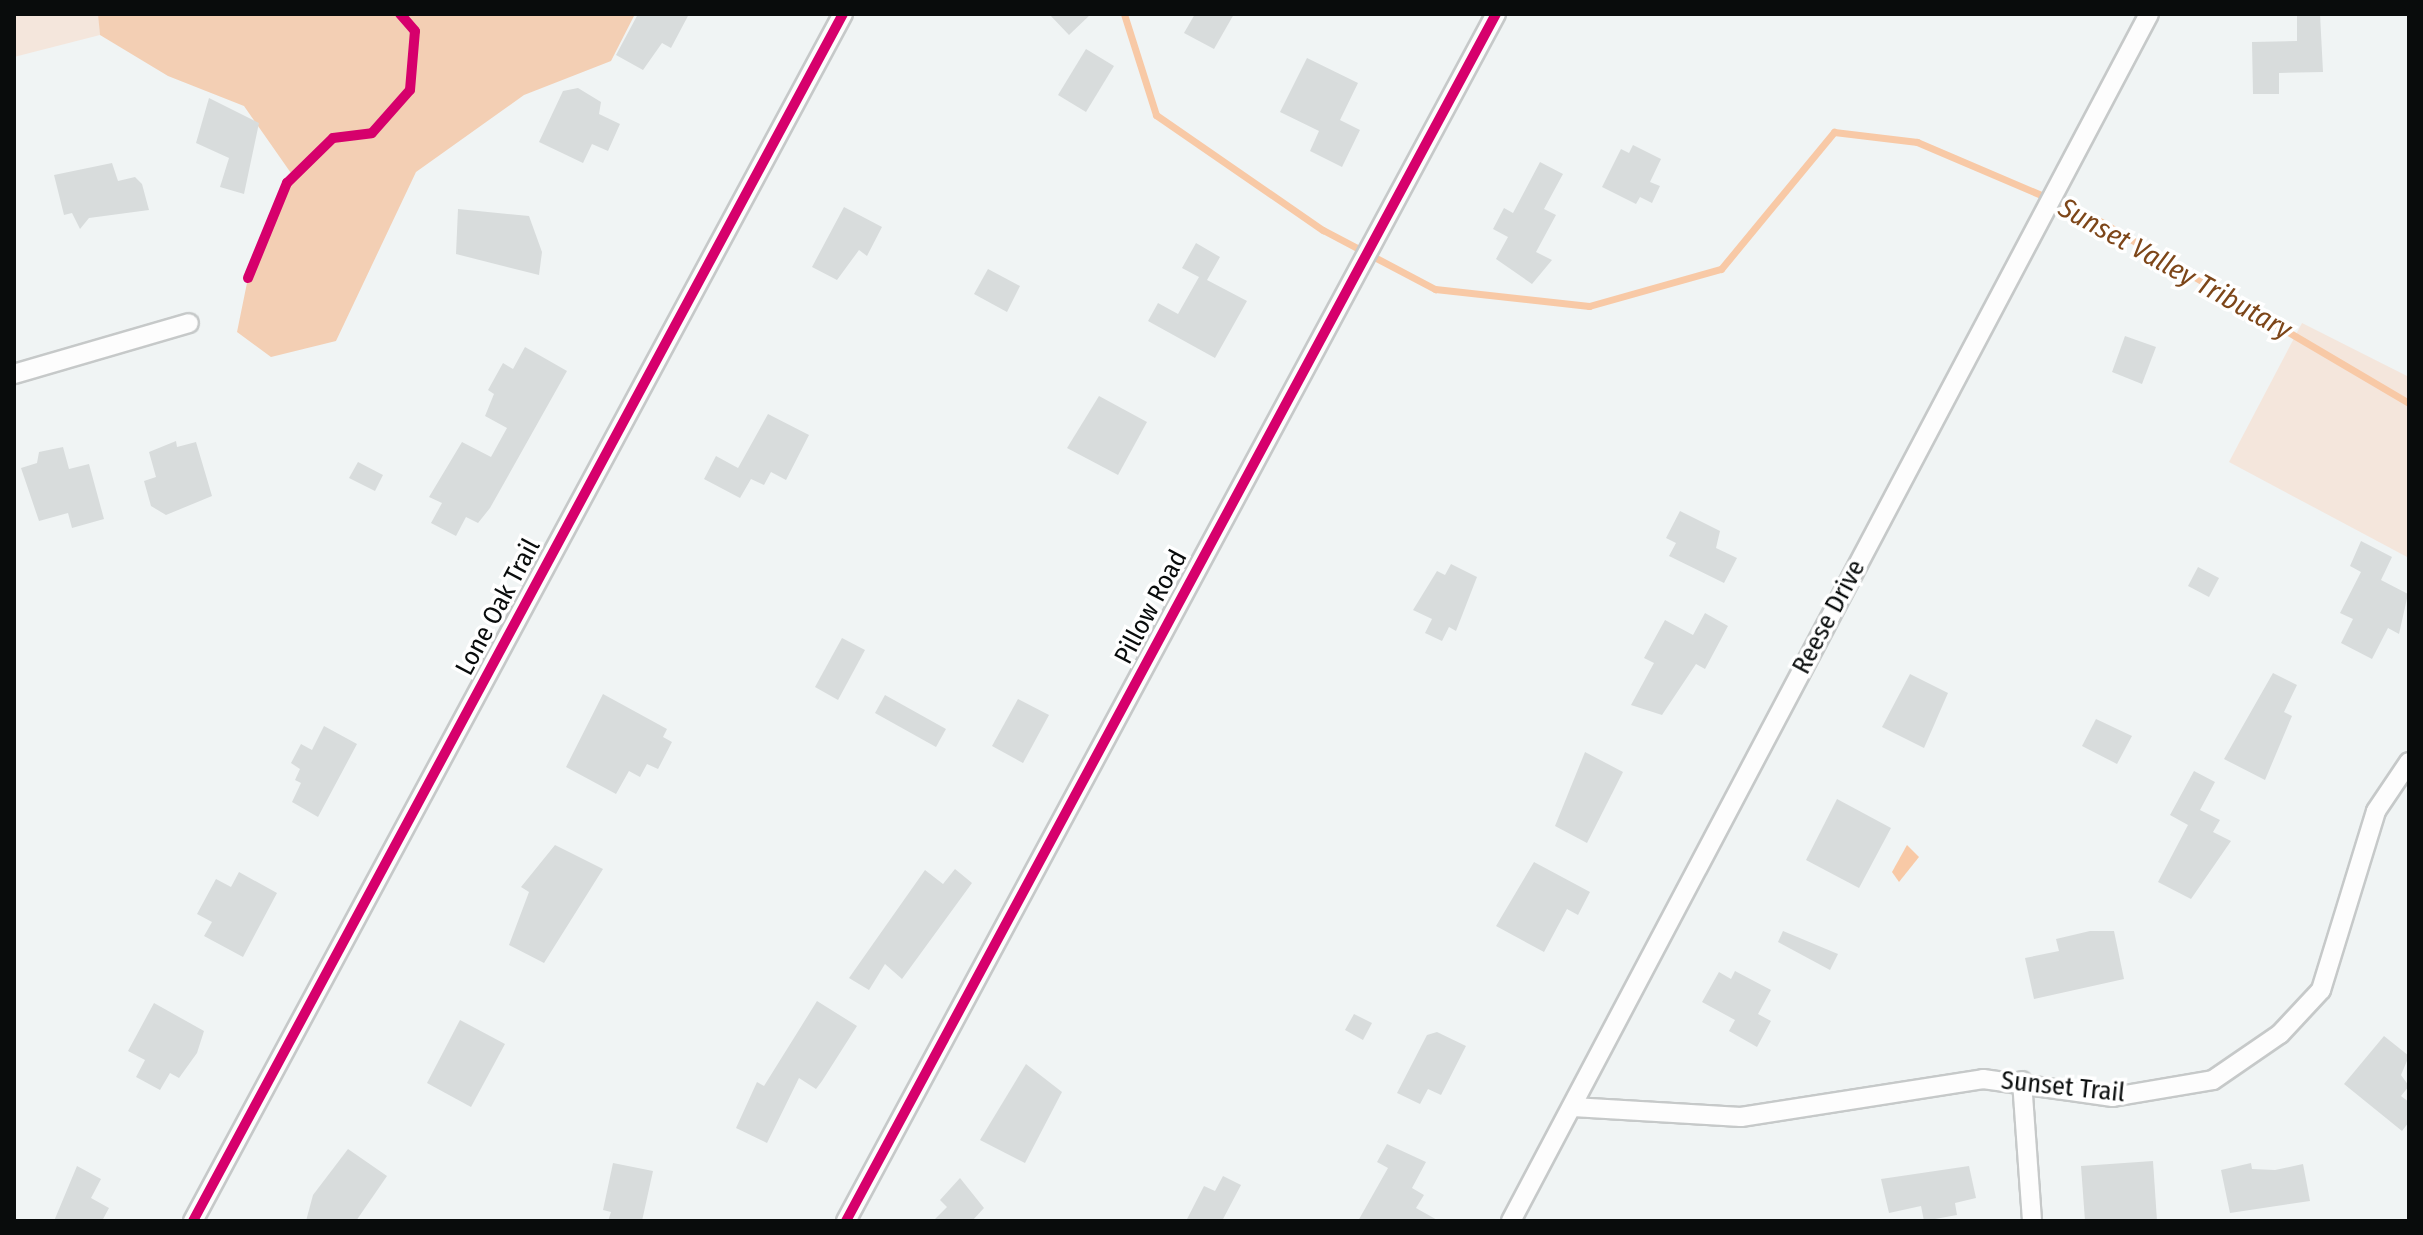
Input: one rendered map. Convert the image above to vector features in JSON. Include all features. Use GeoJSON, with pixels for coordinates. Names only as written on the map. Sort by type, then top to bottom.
{"type":"FeatureCollection","features":[{"type":"Feature","properties":{"kind":"street","name":"Lone Oak Trail"},"geometry":{"type":"LineString","coordinates":[[193,1221],[843,14]]}},
{"type":"Feature","properties":{"kind":"street","name":"Pillow Road"},"geometry":{"type":"LineString","coordinates":[[846,1221],[1496,14]]}},
{"type":"Feature","properties":{"kind":"street","name":"Reese Drive"},"geometry":{"type":"LineString","coordinates":[[1511,1221],[2149,14]]}},
{"type":"Feature","properties":{"kind":"street"},"geometry":{"type":"LineString","coordinates":[[14,374],[189,323]]}},
{"type":"Feature","properties":{"kind":"street","name":"Sunset Trail"},"geometry":{"type":"LineString","coordinates":[[1573,1107],[1741,1117],[1983,1079],[2022,1081],[2113,1097],[2180,1089],[2213,1080],[2280,1034],[2321,990],[2376,811],[2409,762]]}},
{"type":"Feature","properties":{"kind":"street"},"geometry":{"type":"LineString","coordinates":[[2022,1081],[2032,1221]]}},
{"type":"Feature","properties":{"kind":"shaded area"},"geometry":{"type":"Polygon","coordinates":[[[14,14],[99,14],[100,35],[14,57],[14,14]]]}},
{"type":"Feature","properties":{"kind":"shaded area"},"geometry":{"type":"Polygon","coordinates":[[[98,14],[635,14],[611,61],[524,95],[416,172],[336,341],[271,357],[237,332],[248,278],[293,176],[244,106],[168,76],[100,35],[98,14]]]}},
{"type":"Feature","properties":{"kind":"shaded area"},"geometry":{"type":"Polygon","coordinates":[[[2302,323],[2409,377],[2409,558],[2229,462],[2302,323]]]}},
{"type":"Feature","properties":{"kind":"shaded area"},"geometry":{"type":"Polygon","coordinates":[[[1907,845],[1919,857],[1899,882],[1892,872],[1907,845]]]}},
{"type":"Feature","properties":{"kind":"building"},"geometry":{"type":"Polygon","coordinates":[[[638,14],[689,14],[671,48],[662,43],[643,70],[616,55],[638,14]]]}},
{"type":"Feature","properties":{"kind":"building"},"geometry":{"type":"Polygon","coordinates":[[[1049,14],[1091,14],[1069,35],[1049,14]]]}},
{"type":"Feature","properties":{"kind":"building"},"geometry":{"type":"Polygon","coordinates":[[[1195,14],[1234,14],[1214,49],[1184,33],[1195,14]]]}},
{"type":"Feature","properties":{"kind":"building"},"geometry":{"type":"Polygon","coordinates":[[[2297,14],[2320,14],[2323,72],[2279,73],[2279,94],[2253,94],[2252,42],[2297,41],[2297,14]]]}},
{"type":"Feature","properties":{"kind":"building"},"geometry":{"type":"Polygon","coordinates":[[[1086,49],[1114,66],[1086,112],[1058,95],[1086,49]]]}},
{"type":"Feature","properties":{"kind":"building"},"geometry":{"type":"Polygon","coordinates":[[[1307,58],[1358,83],[1340,120],[1360,130],[1342,167],[1310,151],[1319,131],[1280,112],[1307,58]]]}},
{"type":"Feature","properties":{"kind":"building"},"geometry":{"type":"Polygon","coordinates":[[[578,88],[601,102],[599,114],[620,124],[608,151],[592,144],[583,163],[539,142],[563,91],[578,88]]]}},
{"type":"Feature","properties":{"kind":"building"},"geometry":{"type":"Polygon","coordinates":[[[209,98],[259,123],[244,194],[220,187],[229,158],[196,143],[209,98]]]}},
{"type":"Feature","properties":{"kind":"building"},"geometry":{"type":"Polygon","coordinates":[[[1633,145],[1661,159],[1650,182],[1660,186],[1652,203],[1640,197],[1636,204],[1602,187],[1621,149],[1629,153],[1633,145]]]}},
{"type":"Feature","properties":{"kind":"building"},"geometry":{"type":"Polygon","coordinates":[[[1540,162],[1563,174],[1544,209],[1556,215],[1536,252],[1552,260],[1532,284],[1496,259],[1508,237],[1493,229],[1504,208],[1513,213],[1540,162]]]}},
{"type":"Feature","properties":{"kind":"building"},"geometry":{"type":"Polygon","coordinates":[[[112,163],[118,181],[135,177],[142,184],[149,210],[89,218],[80,229],[72,213],[64,215],[54,175],[112,163]]]}},
{"type":"Feature","properties":{"kind":"building"},"geometry":{"type":"Polygon","coordinates":[[[844,207],[882,227],[867,256],[859,250],[837,280],[812,267],[844,207]]]}},
{"type":"Feature","properties":{"kind":"building"},"geometry":{"type":"Polygon","coordinates":[[[458,209],[529,216],[542,252],[539,275],[456,254],[458,209]]]}},
{"type":"Feature","properties":{"kind":"building"},"geometry":{"type":"Polygon","coordinates":[[[1196,243],[1220,257],[1207,280],[1247,301],[1215,358],[1148,321],[1158,303],[1178,314],[1199,277],[1182,268],[1196,243]]]}},
{"type":"Feature","properties":{"kind":"building"},"geometry":{"type":"Polygon","coordinates":[[[988,269],[1020,286],[1007,312],[974,294],[988,269]]]}},
{"type":"Feature","properties":{"kind":"building"},"geometry":{"type":"Polygon","coordinates":[[[2125,336],[2156,347],[2142,384],[2112,372],[2125,336]]]}},
{"type":"Feature","properties":{"kind":"building"},"geometry":{"type":"Polygon","coordinates":[[[525,347],[567,371],[490,508],[478,523],[466,517],[456,536],[431,523],[442,503],[429,497],[462,442],[491,457],[507,428],[485,416],[494,394],[488,390],[503,363],[513,369],[525,347]]]}},
{"type":"Feature","properties":{"kind":"building"},"geometry":{"type":"Polygon","coordinates":[[[1099,396],[1147,422],[1118,475],[1067,448],[1099,396]]]}},
{"type":"Feature","properties":{"kind":"building"},"geometry":{"type":"Polygon","coordinates":[[[768,414],[809,435],[786,480],[771,472],[764,485],[751,479],[740,498],[704,479],[716,456],[738,468],[768,414]]]}},
{"type":"Feature","properties":{"kind":"building"},"geometry":{"type":"Polygon","coordinates":[[[176,441],[177,447],[196,442],[212,496],[166,515],[151,506],[144,481],[156,477],[149,452],[176,441]]]}},
{"type":"Feature","properties":{"kind":"building"},"geometry":{"type":"Polygon","coordinates":[[[63,447],[69,469],[89,464],[104,519],[72,528],[68,513],[39,521],[21,468],[37,463],[39,452],[63,447]]]}},
{"type":"Feature","properties":{"kind":"building"},"geometry":{"type":"Polygon","coordinates":[[[358,462],[383,475],[375,491],[349,478],[358,462]]]}},
{"type":"Feature","properties":{"kind":"building"},"geometry":{"type":"Polygon","coordinates":[[[1680,511],[1720,531],[1716,548],[1737,558],[1724,583],[1669,556],[1676,543],[1666,538],[1680,511]]]}},
{"type":"Feature","properties":{"kind":"building"},"geometry":{"type":"Polygon","coordinates":[[[2361,541],[2392,557],[2381,580],[2408,594],[2399,634],[2388,628],[2372,659],[2341,643],[2353,619],[2340,613],[2361,572],[2350,566],[2361,541]]]}},
{"type":"Feature","properties":{"kind":"building"},"geometry":{"type":"Polygon","coordinates":[[[1451,564],[1477,577],[1456,631],[1449,627],[1442,641],[1425,633],[1432,619],[1413,610],[1437,571],[1445,575],[1451,564]]]}},
{"type":"Feature","properties":{"kind":"building"},"geometry":{"type":"Polygon","coordinates":[[[2198,567],[2219,578],[2209,597],[2188,586],[2198,567]]]}},
{"type":"Feature","properties":{"kind":"building"},"geometry":{"type":"Polygon","coordinates":[[[1705,613],[1728,626],[1705,669],[1696,664],[1662,715],[1631,705],[1654,663],[1644,658],[1665,620],[1693,635],[1705,613]]]}},
{"type":"Feature","properties":{"kind":"building"},"geometry":{"type":"Polygon","coordinates":[[[842,638],[865,650],[838,700],[815,687],[842,638]]]}},
{"type":"Feature","properties":{"kind":"building"},"geometry":{"type":"Polygon","coordinates":[[[2273,673],[2297,685],[2284,712],[2292,716],[2265,780],[2224,759],[2273,673]]]}},
{"type":"Feature","properties":{"kind":"building"},"geometry":{"type":"Polygon","coordinates":[[[1910,674],[1948,693],[1924,748],[1882,727],[1910,674]]]}},
{"type":"Feature","properties":{"kind":"building"},"geometry":{"type":"Polygon","coordinates":[[[603,694],[667,729],[663,737],[672,742],[658,769],[647,764],[640,777],[629,771],[616,794],[566,767],[603,694]]]}},
{"type":"Feature","properties":{"kind":"building"},"geometry":{"type":"Polygon","coordinates":[[[885,695],[946,729],[936,747],[875,713],[885,695]]]}},
{"type":"Feature","properties":{"kind":"building"},"geometry":{"type":"Polygon","coordinates":[[[1018,699],[1049,715],[1023,763],[992,746],[1018,699]]]}},
{"type":"Feature","properties":{"kind":"building"},"geometry":{"type":"Polygon","coordinates":[[[2096,719],[2132,736],[2117,764],[2082,746],[2096,719]]]}},
{"type":"Feature","properties":{"kind":"building"},"geometry":{"type":"Polygon","coordinates":[[[324,726],[357,744],[318,817],[292,802],[301,783],[295,780],[300,769],[291,763],[301,744],[312,750],[324,726]]]}},
{"type":"Feature","properties":{"kind":"building"},"geometry":{"type":"Polygon","coordinates":[[[1585,752],[1623,772],[1587,843],[1555,826],[1585,752]]]}},
{"type":"Feature","properties":{"kind":"building"},"geometry":{"type":"Polygon","coordinates":[[[2194,771],[2215,782],[2200,810],[2220,820],[2213,832],[2231,841],[2191,899],[2158,882],[2188,825],[2170,815],[2194,771]]]}},
{"type":"Feature","properties":{"kind":"building"},"geometry":{"type":"Polygon","coordinates":[[[1837,799],[1891,828],[1859,888],[1806,860],[1837,799]]]}},
{"type":"Feature","properties":{"kind":"building"},"geometry":{"type":"Polygon","coordinates":[[[555,845],[603,869],[544,963],[509,945],[529,892],[521,887],[555,845]]]}},
{"type":"Feature","properties":{"kind":"building"},"geometry":{"type":"Polygon","coordinates":[[[1534,862],[1590,892],[1578,915],[1567,909],[1544,952],[1496,926],[1534,862]]]}},
{"type":"Feature","properties":{"kind":"building"},"geometry":{"type":"Polygon","coordinates":[[[955,869],[972,883],[902,979],[885,964],[869,990],[849,978],[925,870],[943,884],[955,869]]]}},
{"type":"Feature","properties":{"kind":"building"},"geometry":{"type":"Polygon","coordinates":[[[239,872],[277,893],[243,957],[204,936],[212,922],[197,914],[216,879],[231,887],[239,872]]]}},
{"type":"Feature","properties":{"kind":"building"},"geometry":{"type":"Polygon","coordinates":[[[1783,931],[1838,954],[1830,970],[1778,942],[1783,931]]]}},
{"type":"Feature","properties":{"kind":"building"},"geometry":{"type":"Polygon","coordinates":[[[2090,931],[2114,931],[2124,979],[2034,999],[2025,958],[2059,951],[2056,939],[2090,931]]]}},
{"type":"Feature","properties":{"kind":"building"},"geometry":{"type":"Polygon","coordinates":[[[1735,971],[1771,990],[1758,1014],[1771,1021],[1757,1047],[1729,1031],[1735,1020],[1702,1002],[1719,972],[1731,979],[1735,971]]]}},
{"type":"Feature","properties":{"kind":"building"},"geometry":{"type":"Polygon","coordinates":[[[817,1001],[857,1026],[822,1081],[816,1089],[799,1078],[767,1143],[736,1128],[757,1082],[764,1086],[817,1001]]]}},
{"type":"Feature","properties":{"kind":"building"},"geometry":{"type":"Polygon","coordinates":[[[154,1003],[204,1031],[197,1053],[179,1078],[170,1073],[160,1090],[136,1077],[145,1060],[128,1051],[154,1003]]]}},
{"type":"Feature","properties":{"kind":"building"},"geometry":{"type":"Polygon","coordinates":[[[1354,1014],[1372,1023],[1363,1040],[1345,1030],[1354,1014]]]}},
{"type":"Feature","properties":{"kind":"building"},"geometry":{"type":"Polygon","coordinates":[[[460,1020],[505,1044],[471,1107],[427,1083],[460,1020]]]}},
{"type":"Feature","properties":{"kind":"building"},"geometry":{"type":"Polygon","coordinates":[[[1437,1032],[1466,1046],[1441,1095],[1428,1089],[1420,1104],[1397,1093],[1427,1035],[1437,1032]]]}},
{"type":"Feature","properties":{"kind":"building"},"geometry":{"type":"Polygon","coordinates":[[[2384,1036],[2409,1056],[2401,1075],[2409,1086],[2401,1096],[2409,1102],[2409,1122],[2402,1131],[2344,1084],[2384,1036]]]}},
{"type":"Feature","properties":{"kind":"building"},"geometry":{"type":"Polygon","coordinates":[[[1026,1064],[1062,1092],[1025,1163],[980,1140],[1026,1064]]]}},
{"type":"Feature","properties":{"kind":"building"},"geometry":{"type":"Polygon","coordinates":[[[1387,1144],[1426,1162],[1412,1188],[1424,1195],[1416,1208],[1439,1221],[1358,1221],[1388,1168],[1377,1162],[1387,1144]]]}},
{"type":"Feature","properties":{"kind":"building"},"geometry":{"type":"Polygon","coordinates":[[[348,1149],[387,1176],[356,1221],[306,1221],[313,1195],[348,1149]]]}},
{"type":"Feature","properties":{"kind":"building"},"geometry":{"type":"Polygon","coordinates":[[[2153,1161],[2157,1221],[2085,1221],[2081,1166],[2153,1161]]]}},
{"type":"Feature","properties":{"kind":"building"},"geometry":{"type":"Polygon","coordinates":[[[613,1163],[653,1171],[642,1221],[608,1221],[611,1212],[603,1210],[613,1163]]]}},
{"type":"Feature","properties":{"kind":"building"},"geometry":{"type":"Polygon","coordinates":[[[2251,1163],[2252,1169],[2275,1170],[2303,1164],[2310,1201],[2230,1213],[2221,1170],[2251,1163]]]}},
{"type":"Feature","properties":{"kind":"building"},"geometry":{"type":"Polygon","coordinates":[[[77,1166],[101,1179],[91,1198],[109,1208],[102,1221],[54,1221],[77,1166]]]}},
{"type":"Feature","properties":{"kind":"building"},"geometry":{"type":"Polygon","coordinates":[[[1969,1166],[1976,1198],[1955,1203],[1957,1215],[1924,1221],[1921,1206],[1889,1213],[1881,1179],[1969,1166]]]}},
{"type":"Feature","properties":{"kind":"building"},"geometry":{"type":"Polygon","coordinates":[[[1223,1176],[1241,1185],[1222,1221],[1186,1221],[1204,1186],[1215,1191],[1223,1176]]]}},
{"type":"Feature","properties":{"kind":"building"},"geometry":{"type":"Polygon","coordinates":[[[960,1178],[984,1208],[972,1221],[933,1221],[947,1207],[940,1200],[960,1178]]]}},
{"type":"Feature","properties":{"kind":"waterway","name":"Sunset Valley Tributary"},"geometry":{"type":"LineString","coordinates":[[1124,14],[1156,115],[1323,230],[1435,289],[1589,306],[1721,269],[1834,132],[1917,142],[2093,217],[2409,403]]}},
{"type":"Feature","properties":{"kind":"cycle path"},"geometry":{"type":"LineString","coordinates":[[248,278],[287,183],[333,138],[372,133],[410,90],[415,31],[400,14]]}},
{"type":"Feature","properties":{"kind":"cycle path"},"geometry":{"type":"LineString","coordinates":[[193,1221],[843,14]]}},
{"type":"Feature","properties":{"kind":"cycle path"},"geometry":{"type":"LineString","coordinates":[[846,1221],[1496,14]]}}]}
